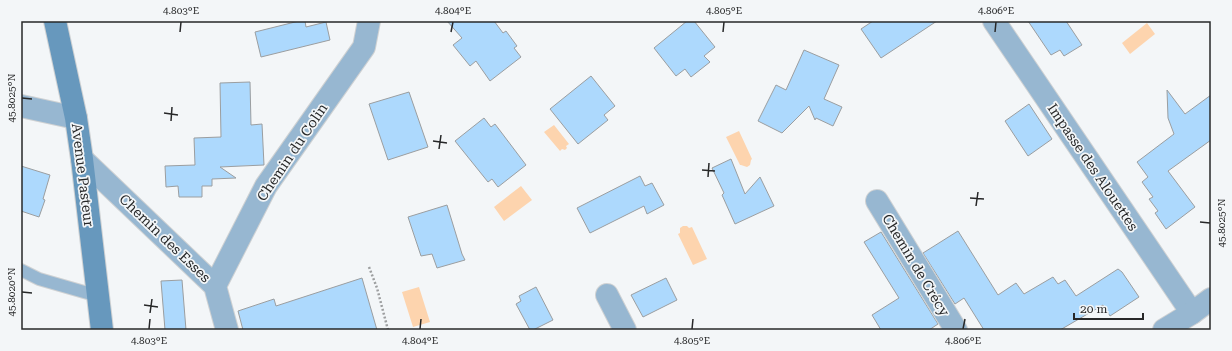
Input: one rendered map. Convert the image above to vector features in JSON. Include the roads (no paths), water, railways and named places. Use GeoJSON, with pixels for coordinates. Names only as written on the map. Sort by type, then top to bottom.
{"type":"FeatureCollection","features":[{"type":"Feature","properties":{"kind":"main road","name":"Avenue Pasteur"},"geometry":{"type":"LineString","coordinates":[[55,21],[76,118],[102,330]]}},
{"type":"Feature","properties":{"kind":"street","name":"Chemin du Colin"},"geometry":{"type":"LineString","coordinates":[[215,286],[266,186],[364,47],[369,21]]}},
{"type":"Feature","properties":{"kind":"street","name":"Impasse des Alouettes"},"geometry":{"type":"LineString","coordinates":[[994,21],[1192,313]]}},
{"type":"Feature","properties":{"kind":"street"},"geometry":{"type":"LineString","coordinates":[[21,106],[76,118]]}},
{"type":"Feature","properties":{"kind":"street","name":"Chemin des Esses"},"geometry":{"type":"LineString","coordinates":[[82,159],[215,286],[227,330]]}},
{"type":"Feature","properties":{"kind":"street","name":"Chemin de Crécy"},"geometry":{"type":"LineString","coordinates":[[877,201],[956,330]]}},
{"type":"Feature","properties":{"kind":"street"},"geometry":{"type":"LineString","coordinates":[[607,295],[625,330]]}},
{"type":"Feature","properties":{"kind":"street"},"geometry":{"type":"LineString","coordinates":[[1164,330],[1192,313],[1211,299]]}},
{"type":"Feature","properties":{"kind":"lane"},"geometry":{"type":"LineString","coordinates":[[21,270],[39,279],[98,296]]}}]}
